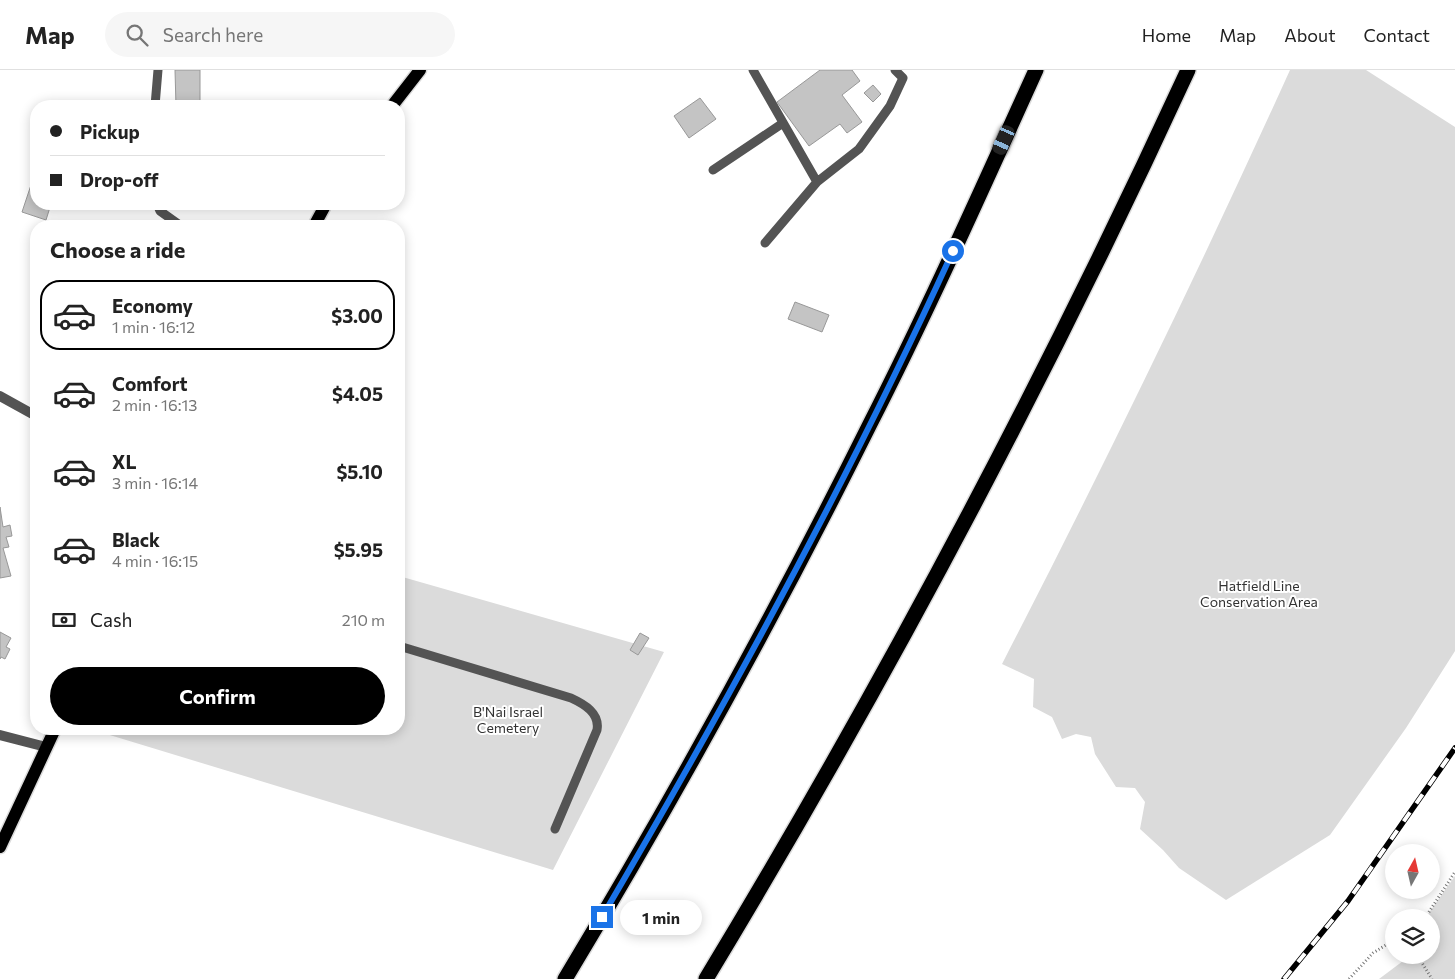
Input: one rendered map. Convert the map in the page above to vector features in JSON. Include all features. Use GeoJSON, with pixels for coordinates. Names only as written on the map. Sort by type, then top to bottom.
{"type":"FeatureCollection","features":[{"type":"Feature","properties":{"kind":"highway"},"geometry":{"type":"LineString","coordinates":[[565,979],[674,793],[833,499],[914,336],[1036,70]]}},
{"type":"Feature","properties":{"kind":"highway"},"geometry":{"type":"LineString","coordinates":[[706,979],[787,842],[951,546],[1032,392],[1188,70]]}},
{"type":"Feature","properties":{"kind":"main road"},"geometry":{"type":"LineString","coordinates":[[397,100],[420,70]]}},
{"type":"Feature","properties":{"kind":"main road"},"geometry":{"type":"LineString","coordinates":[[0,847],[51,735]]}},
{"type":"Feature","properties":{"kind":"street"},"geometry":{"type":"LineString","coordinates":[[0,396],[30,413]]}},
{"type":"Feature","properties":{"kind":"street"},"geometry":{"type":"LineString","coordinates":[[0,735],[46,747]]}},
{"type":"Feature","properties":{"kind":"lane"},"geometry":{"type":"LineString","coordinates":[[156,100],[158,70]]}},
{"type":"Feature","properties":{"kind":"lane"},"geometry":{"type":"LineString","coordinates":[[753,70],[817,182]]}},
{"type":"Feature","properties":{"kind":"lane"},"geometry":{"type":"LineString","coordinates":[[765,243],[817,182],[859,149],[890,106],[905,74],[895,70]]}},
{"type":"Feature","properties":{"kind":"lane"},"geometry":{"type":"LineString","coordinates":[[713,170],[784,123]]}},
{"type":"Feature","properties":{"kind":"lane"},"geometry":{"type":"LineString","coordinates":[[159,210],[172,220]]}},
{"type":"Feature","properties":{"kind":"lane"},"geometry":{"type":"LineString","coordinates":[[405,648],[571,698],[593,712],[598,725],[597,730],[555,829]]}},
{"type":"Feature","properties":{"kind":"path"},"geometry":{"type":"LineString","coordinates":[[1431,909],[1455,872]]}},
{"type":"Feature","properties":{"kind":"path"},"geometry":{"type":"LineString","coordinates":[[1349,979],[1373,953],[1385,946]]}},
{"type":"Feature","properties":{"kind":"path"},"geometry":{"type":"LineString","coordinates":[[1423,964],[1432,979]]}},
{"type":"Feature","properties":{"kind":"green space","name":"Hatfield Line Conservation Area"},"geometry":{"type":"Polygon","coordinates":[[[1290,70],[1366,70],[1455,127],[1455,651],[1406,728],[1330,835],[1226,900],[1179,868],[1140,829],[1145,802],[1135,788],[1116,787],[1095,754],[1091,737],[1076,734],[1062,739],[1052,717],[1033,707],[1034,679],[1002,664],[1150,369],[1290,70]]]}},
{"type":"Feature","properties":{"kind":"green space","name":"B'Nai Israel Cemetery"},"geometry":{"type":"Polygon","coordinates":[[[405,578],[664,652],[553,870],[110,735],[405,735],[405,578]]]}},
{"type":"Feature","properties":{"kind":"green space"},"geometry":{"type":"Polygon","coordinates":[[[1455,876],[1455,979],[1379,979],[1399,964],[1440,964],[1440,909],[1432,909],[1455,876]]]}},
{"type":"Feature","properties":{"kind":"building"},"geometry":{"type":"Polygon","coordinates":[[[175,70],[200,70],[200,100],[176,100],[175,70]]]}},
{"type":"Feature","properties":{"kind":"building"},"geometry":{"type":"Polygon","coordinates":[[[820,70],[852,70],[860,81],[842,95],[862,122],[847,133],[840,124],[809,146],[777,102],[820,70]]]}},
{"type":"Feature","properties":{"kind":"building"},"geometry":{"type":"Polygon","coordinates":[[[873,85],[881,94],[873,102],[864,93],[873,85]]]}},
{"type":"Feature","properties":{"kind":"building"},"geometry":{"type":"Polygon","coordinates":[[[700,98],[716,119],[689,138],[674,116],[700,98]]]}},
{"type":"Feature","properties":{"kind":"building"},"geometry":{"type":"Polygon","coordinates":[[[30,188],[30,210],[49,210],[46,220],[22,212],[30,188]]]}},
{"type":"Feature","properties":{"kind":"building"},"geometry":{"type":"Polygon","coordinates":[[[795,302],[829,315],[822,332],[788,319],[795,302]]]}},
{"type":"Feature","properties":{"kind":"building"},"geometry":{"type":"Polygon","coordinates":[[[0,507],[3,527],[10,525],[12,536],[6,537],[9,547],[3,548],[11,576],[0,578],[0,507]]]}},
{"type":"Feature","properties":{"kind":"building"},"geometry":{"type":"Polygon","coordinates":[[[0,632],[11,638],[6,647],[10,649],[5,659],[1,657],[0,659],[0,632]]]}},
{"type":"Feature","properties":{"kind":"building"},"geometry":{"type":"Polygon","coordinates":[[[640,633],[649,638],[638,655],[630,650],[640,633]]]}},
{"type":"Feature","properties":{"kind":"railway"},"geometry":{"type":"LineString","coordinates":[[1284,979],[1348,901],[1455,748]]}},
{"type":"Feature","properties":{"kind":"route"},"geometry":{"type":"LineString","coordinates":[[602,917],[665,810],[741,673],[833,499],[953,251]]}}]}
